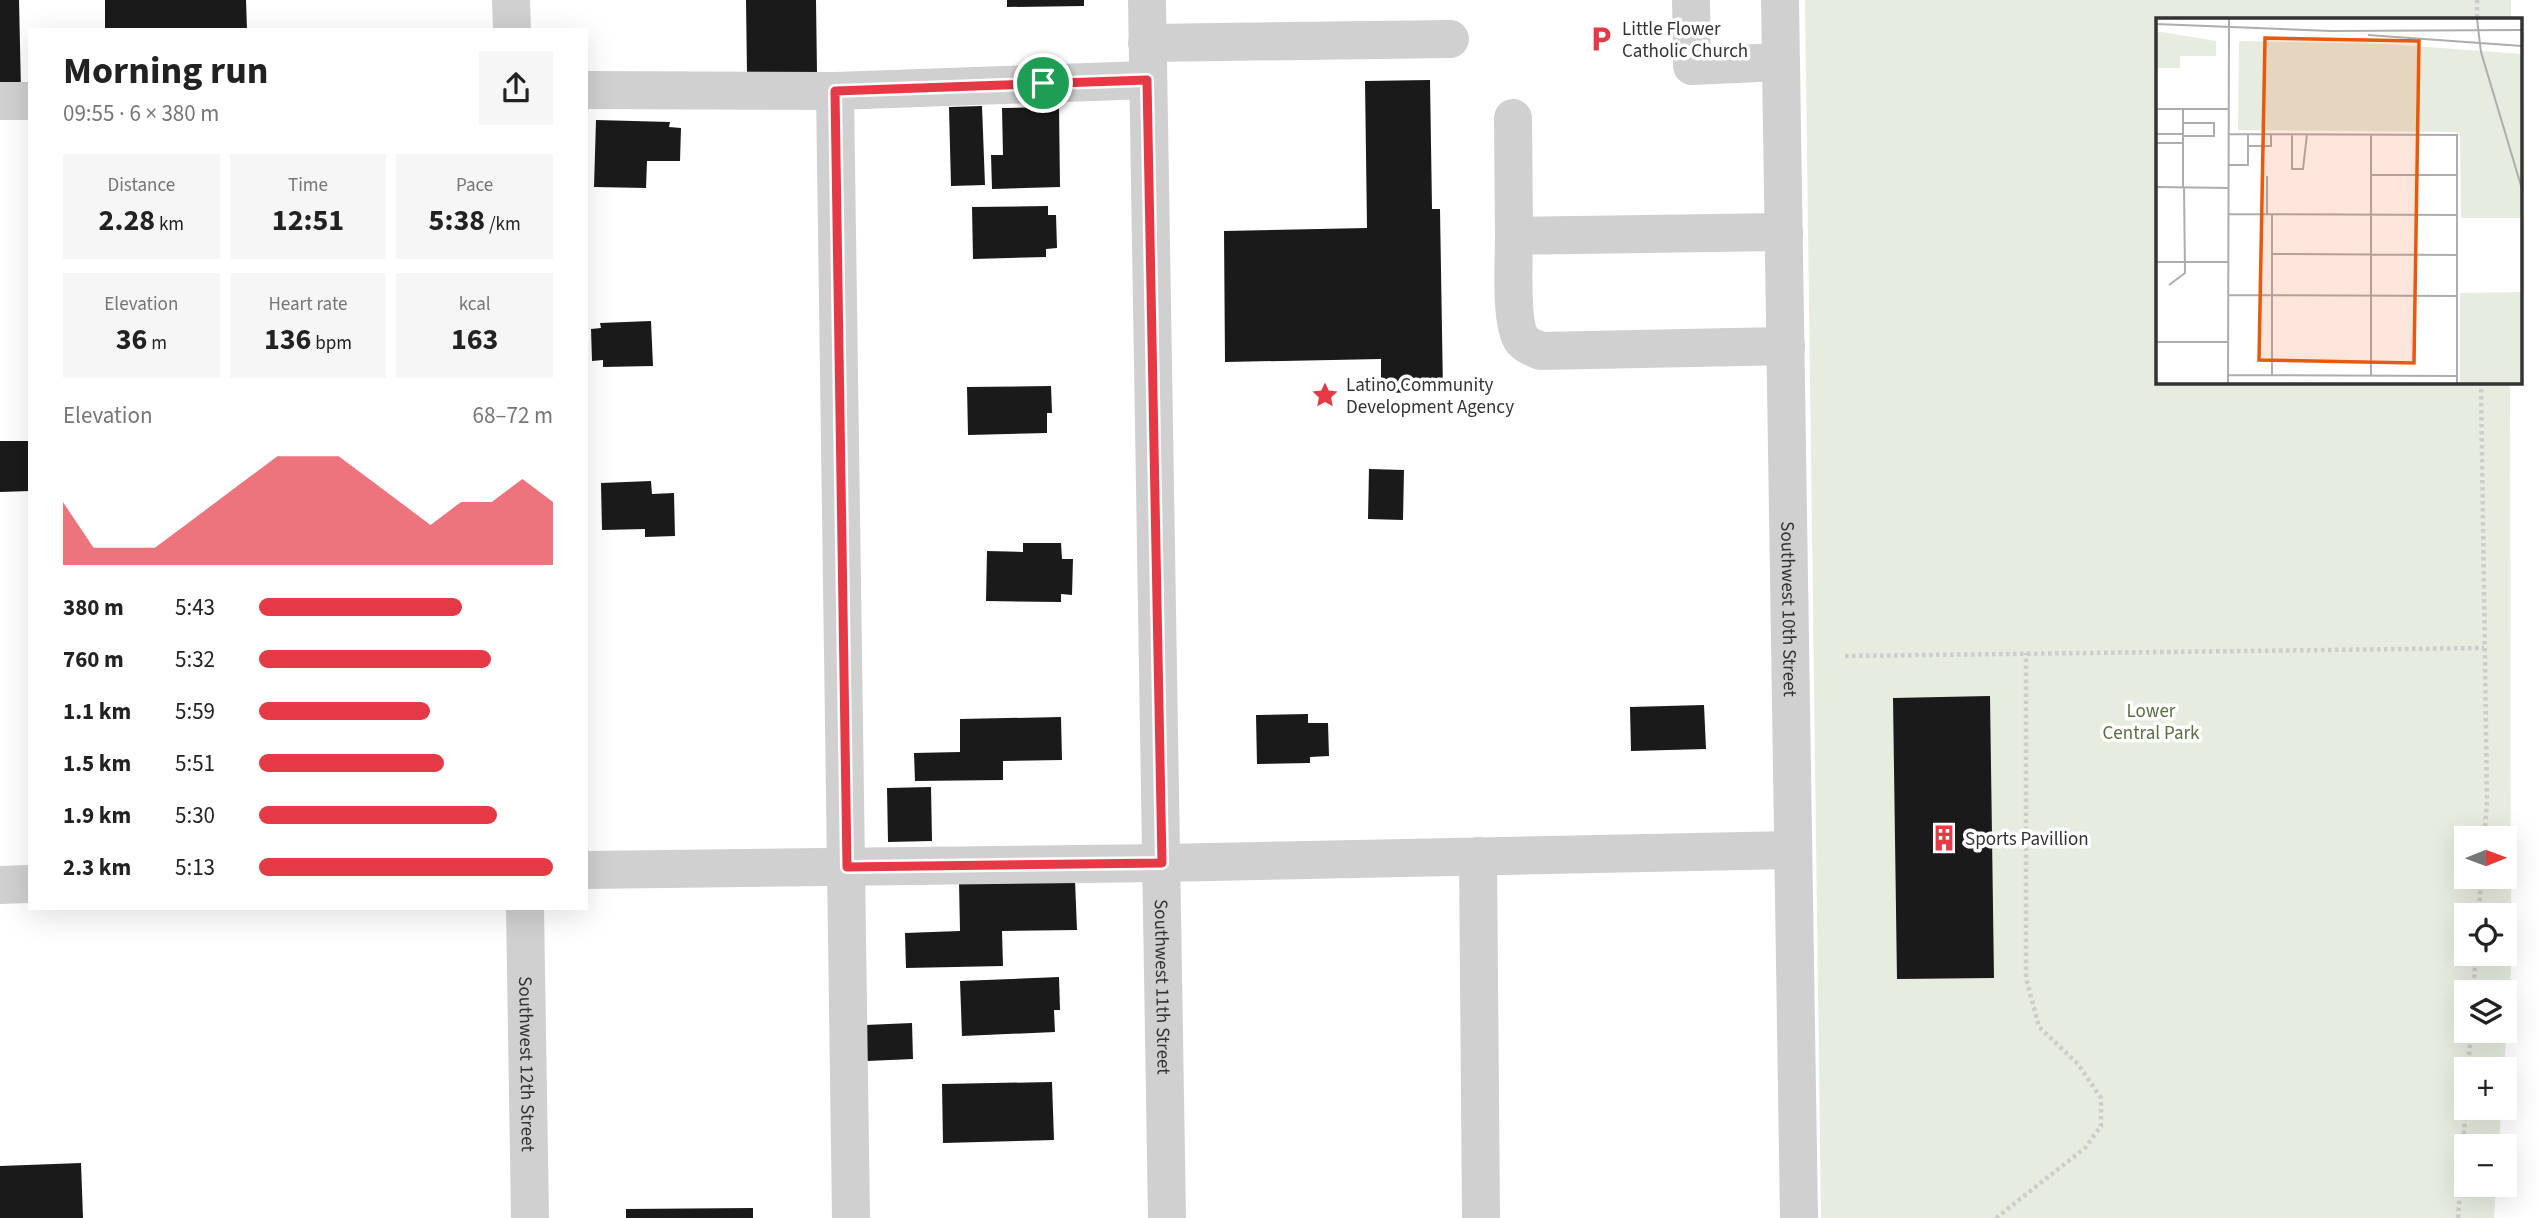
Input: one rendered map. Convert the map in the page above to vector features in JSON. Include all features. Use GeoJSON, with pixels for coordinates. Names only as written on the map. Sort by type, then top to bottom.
{"type":"FeatureCollection","features":[{"type":"Feature","properties":{"kind":"street"},"geometry":{"type":"LineString","coordinates":[[511,0],[512,28]]}},
{"type":"Feature","properties":{"kind":"street","name":"Southwest 11th Street"},"geometry":{"type":"LineString","coordinates":[[1147,0],[1167,1218]]}},
{"type":"Feature","properties":{"kind":"street"},"geometry":{"type":"LineString","coordinates":[[1691,0],[1692,66],[1781,62]]}},
{"type":"Feature","properties":{"kind":"street","name":"Southwest 10th Street"},"geometry":{"type":"LineString","coordinates":[[1780,0],[1799,1218]]}},
{"type":"Feature","properties":{"kind":"street"},"geometry":{"type":"LineString","coordinates":[[588,90],[835,91],[1147,61],[1450,39]]}},
{"type":"Feature","properties":{"kind":"street"},"geometry":{"type":"LineString","coordinates":[[835,91],[851,1218]]}},
{"type":"Feature","properties":{"kind":"street"},"geometry":{"type":"LineString","coordinates":[[0,101],[28,101]]}},
{"type":"Feature","properties":{"kind":"street"},"geometry":{"type":"LineString","coordinates":[[1513,118],[1515,323],[1521,339],[1530,347],[1541,351],[1786,346]]}},
{"type":"Feature","properties":{"kind":"street"},"geometry":{"type":"LineString","coordinates":[[1514,236],[1784,232]]}},
{"type":"Feature","properties":{"kind":"street"},"geometry":{"type":"LineString","coordinates":[[588,870],[1162,863],[1793,850]]}},
{"type":"Feature","properties":{"kind":"street"},"geometry":{"type":"LineString","coordinates":[[1478,856],[1481,1218]]}},
{"type":"Feature","properties":{"kind":"street"},"geometry":{"type":"LineString","coordinates":[[0,885],[28,884]]}},
{"type":"Feature","properties":{"kind":"street","name":"Southwest 12th Street"},"geometry":{"type":"LineString","coordinates":[[525,910],[530,1218]]}},
{"type":"Feature","properties":{"kind":"path"},"geometry":{"type":"LineString","coordinates":[[2477,0],[2477,18]]}},
{"type":"Feature","properties":{"kind":"path"},"geometry":{"type":"LineString","coordinates":[[2481,383],[2487,802],[2485,826]]}},
{"type":"Feature","properties":{"kind":"path"},"geometry":{"type":"LineString","coordinates":[[1845,656],[2484,648]]}},
{"type":"Feature","properties":{"kind":"path"},"geometry":{"type":"LineString","coordinates":[[1996,1218],[2085,1148],[2101,1126],[2101,1098],[2078,1064],[2039,1027],[2026,978],[2026,653]]}},
{"type":"Feature","properties":{"kind":"path"},"geometry":{"type":"LineString","coordinates":[[2458,1218],[2465,1120]]}},
{"type":"Feature","properties":{"kind":"green space","name":"Lower Central Park"},"geometry":{"type":"Polygon","coordinates":[[[1805,0],[2511,0],[2511,18],[2156,18],[2156,383],[2510,383],[2511,826],[2454,826],[2454,889],[2511,889],[2511,903],[2454,903],[2454,966],[2511,966],[2510,980],[2454,980],[2454,1043],[2506,1043],[2505,1057],[2454,1057],[2454,1120],[2500,1120],[2500,1134],[2454,1134],[2454,1197],[2495,1197],[2494,1218],[1821,1218],[1805,0]]]}},
{"type":"Feature","properties":{"kind":"building"},"geometry":{"type":"Polygon","coordinates":[[[0,0],[19,0],[21,91],[0,91],[0,0]]]}},
{"type":"Feature","properties":{"kind":"building"},"geometry":{"type":"Polygon","coordinates":[[[105,0],[246,0],[247,28],[105,28],[105,0]]]}},
{"type":"Feature","properties":{"kind":"building"},"geometry":{"type":"Polygon","coordinates":[[[746,0],[816,0],[817,73],[747,74],[746,0]]]}},
{"type":"Feature","properties":{"kind":"building"},"geometry":{"type":"Polygon","coordinates":[[[1007,0],[1084,0],[1084,6],[1007,7],[1007,0]]]}},
{"type":"Feature","properties":{"kind":"building"},"geometry":{"type":"Polygon","coordinates":[[[1430,80],[1432,209],[1440,209],[1443,392],[1381,393],[1381,359],[1225,362],[1224,231],[1367,228],[1365,81],[1430,80]]]}},
{"type":"Feature","properties":{"kind":"building"},"geometry":{"type":"Polygon","coordinates":[[[982,106],[985,185],[951,186],[949,107],[982,106]]]}},
{"type":"Feature","properties":{"kind":"building"},"geometry":{"type":"Polygon","coordinates":[[[1059,107],[1060,187],[992,189],[991,155],[1003,155],[1002,108],[1059,107]]]}},
{"type":"Feature","properties":{"kind":"building"},"geometry":{"type":"Polygon","coordinates":[[[596,120],[670,122],[669,127],[681,128],[680,161],[647,161],[646,188],[594,187],[596,120]]]}},
{"type":"Feature","properties":{"kind":"building"},"geometry":{"type":"Polygon","coordinates":[[[1048,206],[1048,215],[1056,215],[1057,248],[1046,249],[1046,257],[973,259],[972,207],[1048,206]]]}},
{"type":"Feature","properties":{"kind":"building"},"geometry":{"type":"Polygon","coordinates":[[[651,321],[653,366],[603,367],[603,360],[592,361],[591,329],[601,328],[600,323],[651,321]]]}},
{"type":"Feature","properties":{"kind":"building"},"geometry":{"type":"Polygon","coordinates":[[[1051,386],[1052,413],[1047,413],[1047,433],[968,435],[967,387],[1051,386]]]}},
{"type":"Feature","properties":{"kind":"building"},"geometry":{"type":"Polygon","coordinates":[[[0,441],[28,441],[28,491],[0,492],[0,441]]]}},
{"type":"Feature","properties":{"kind":"building"},"geometry":{"type":"Polygon","coordinates":[[[1369,469],[1404,470],[1403,520],[1368,519],[1369,469]]]}},
{"type":"Feature","properties":{"kind":"building"},"geometry":{"type":"Polygon","coordinates":[[[651,481],[652,494],[674,493],[675,536],[645,537],[645,529],[602,530],[601,483],[651,481]]]}},
{"type":"Feature","properties":{"kind":"building"},"geometry":{"type":"Polygon","coordinates":[[[1023,543],[1061,543],[1062,559],[1073,559],[1072,595],[1061,594],[1061,602],[986,601],[987,551],[1023,552],[1023,543]]]}},
{"type":"Feature","properties":{"kind":"building","name":"Sports Pavillion"},"geometry":{"type":"Polygon","coordinates":[[[1990,696],[1994,978],[1897,979],[1893,698],[1990,696]]]}},
{"type":"Feature","properties":{"kind":"building"},"geometry":{"type":"Polygon","coordinates":[[[1704,705],[1706,749],[1631,751],[1630,707],[1704,705]]]}},
{"type":"Feature","properties":{"kind":"building"},"geometry":{"type":"Polygon","coordinates":[[[1308,714],[1308,723],[1328,723],[1329,756],[1310,757],[1310,763],[1257,764],[1256,715],[1308,714]]]}},
{"type":"Feature","properties":{"kind":"building"},"geometry":{"type":"Polygon","coordinates":[[[1061,717],[1062,760],[1003,761],[1003,780],[915,781],[914,753],[960,752],[960,719],[1061,717]]]}},
{"type":"Feature","properties":{"kind":"building"},"geometry":{"type":"Polygon","coordinates":[[[931,787],[932,841],[888,842],[887,788],[931,787]]]}},
{"type":"Feature","properties":{"kind":"building"},"geometry":{"type":"Polygon","coordinates":[[[1075,880],[1077,930],[1002,931],[1003,966],[906,968],[905,933],[960,931],[959,882],[1075,880]]]}},
{"type":"Feature","properties":{"kind":"building"},"geometry":{"type":"Polygon","coordinates":[[[1059,977],[1060,1010],[1054,1010],[1055,1032],[962,1036],[960,981],[1059,977]]]}},
{"type":"Feature","properties":{"kind":"building"},"geometry":{"type":"Polygon","coordinates":[[[912,1023],[913,1059],[867,1061],[865,1025],[912,1023]]]}},
{"type":"Feature","properties":{"kind":"building"},"geometry":{"type":"Polygon","coordinates":[[[1052,1082],[1054,1140],[943,1143],[942,1084],[1052,1082]]]}},
{"type":"Feature","properties":{"kind":"building"},"geometry":{"type":"Polygon","coordinates":[[[81,1163],[83,1218],[0,1218],[0,1166],[81,1163]]]}},
{"type":"Feature","properties":{"kind":"building"},"geometry":{"type":"Polygon","coordinates":[[[753,1208],[753,1218],[626,1218],[626,1209],[753,1208]]]}},
{"type":"Feature","properties":{"kind":"place","name":"Little Flower Catholic Church"},"geometry":{"type":"Point","coordinates":[1601,39]}},
{"type":"Feature","properties":{"kind":"place","name":"Latino Community Development Agency"},"geometry":{"type":"Point","coordinates":[1325,395]}},
{"type":"Feature","properties":{"kind":"place","name":"Sports Pavillion"},"geometry":{"type":"Point","coordinates":[1944,838]}},
{"type":"Feature","properties":{"kind":"route"},"geometry":{"type":"LineString","coordinates":[[1147,80],[1162,863],[847,867],[835,91],[1043,83],[1147,80]]}}]}
